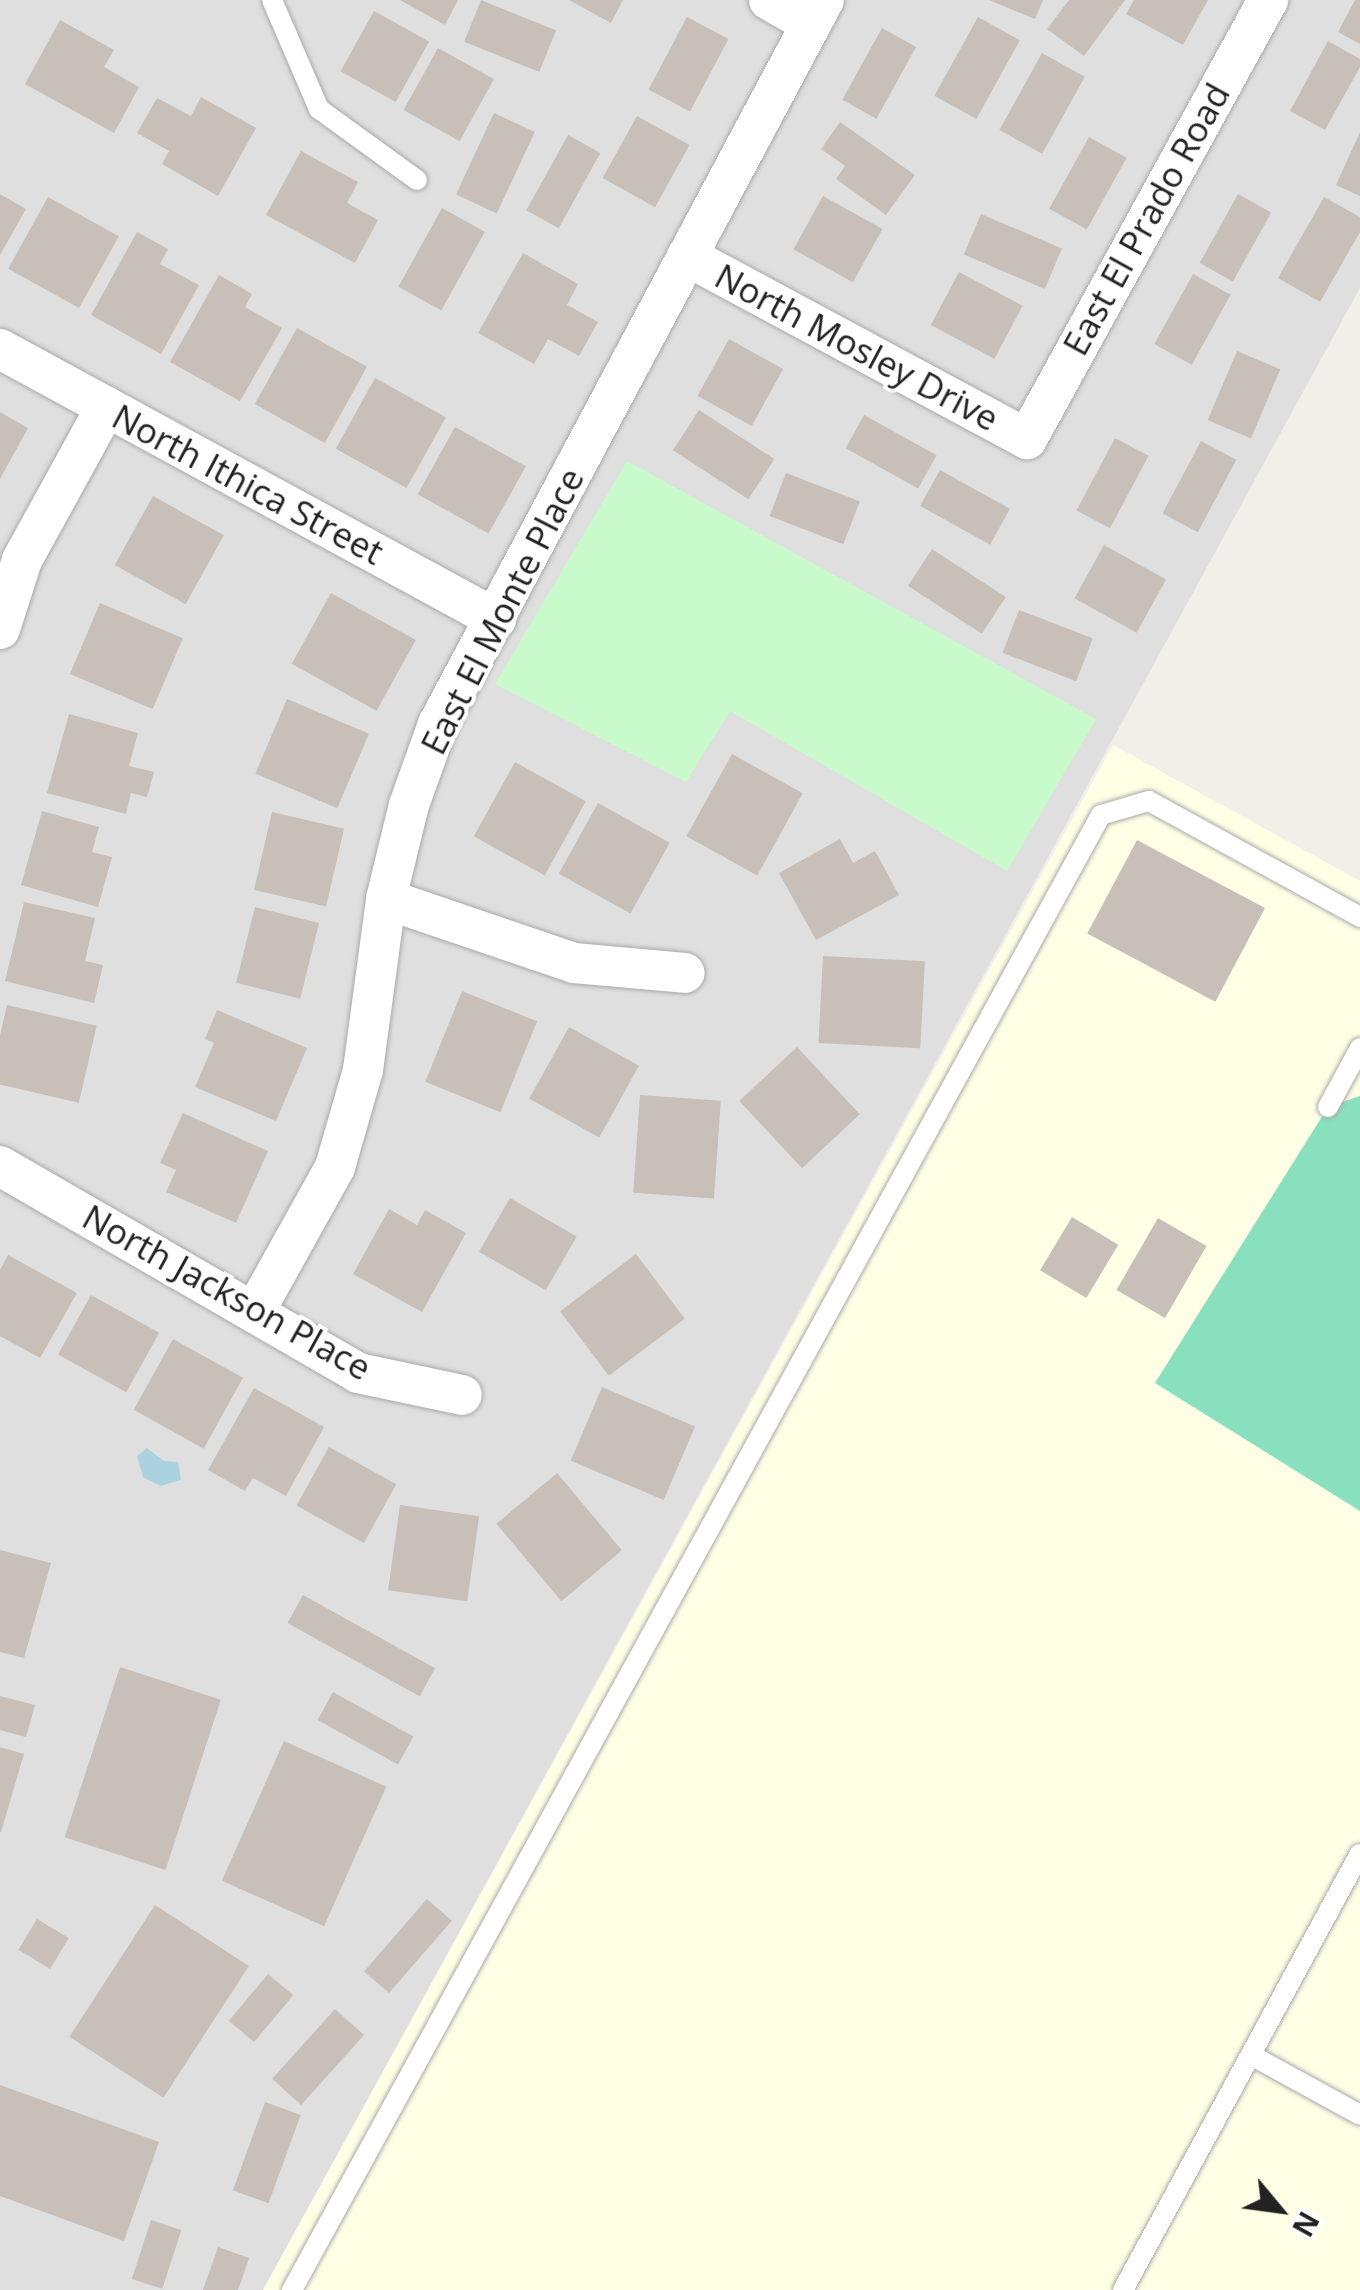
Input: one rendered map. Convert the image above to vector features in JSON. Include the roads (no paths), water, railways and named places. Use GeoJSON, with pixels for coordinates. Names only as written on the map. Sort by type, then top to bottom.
{"type":"FeatureCollection","features":[{"type":"Feature","properties":{"kind":"street"},"geometry":{"type":"LineString","coordinates":[[769,0],[817,12]]}},
{"type":"Feature","properties":{"kind":"street","name":"East El Prado Road"},"geometry":{"type":"LineString","coordinates":[[1028,439],[1268,0]]}},
{"type":"Feature","properties":{"kind":"street","name":"East El Monte Place"},"geometry":{"type":"LineString","coordinates":[[255,1310],[335,1166],[363,1070],[386,900],[408,805],[438,724],[817,12]]}},
{"type":"Feature","properties":{"kind":"street","name":"North Mosley Drive"},"geometry":{"type":"LineString","coordinates":[[688,256],[1028,439]]}},
{"type":"Feature","properties":{"kind":"street","name":"North Ithica Street"},"geometry":{"type":"LineString","coordinates":[[0,348],[496,619]]}},
{"type":"Feature","properties":{"kind":"street"},"geometry":{"type":"LineString","coordinates":[[0,629],[22,560],[106,407]]}},
{"type":"Feature","properties":{"kind":"street"},"geometry":{"type":"LineString","coordinates":[[386,900],[574,963],[685,973]]}},
{"type":"Feature","properties":{"kind":"street","name":"North Jackson Place"},"geometry":{"type":"LineString","coordinates":[[0,1166],[358,1373],[462,1395]]}},
{"type":"Feature","properties":{"kind":"lane"},"geometry":{"type":"LineString","coordinates":[[272,0],[319,109],[417,180]]}},
{"type":"Feature","properties":{"kind":"lane"},"geometry":{"type":"LineString","coordinates":[[292,2290],[1101,815],[1149,802],[1360,916]]}},
{"type":"Feature","properties":{"kind":"lane"},"geometry":{"type":"LineString","coordinates":[[1328,1106],[1360,1048]]}},
{"type":"Feature","properties":{"kind":"lane"},"geometry":{"type":"LineString","coordinates":[[1124,2290],[1360,1854]]}},
{"type":"Feature","properties":{"kind":"lane"},"geometry":{"type":"LineString","coordinates":[[1251,2054],[1360,2116]]}},
{"type":"Feature","properties":{"kind":"water"},"geometry":{"type":"Polygon","coordinates":[[[147,1448],[164,1461],[178,1462],[181,1480],[160,1486],[143,1477],[137,1456],[147,1448]]]}}]}
